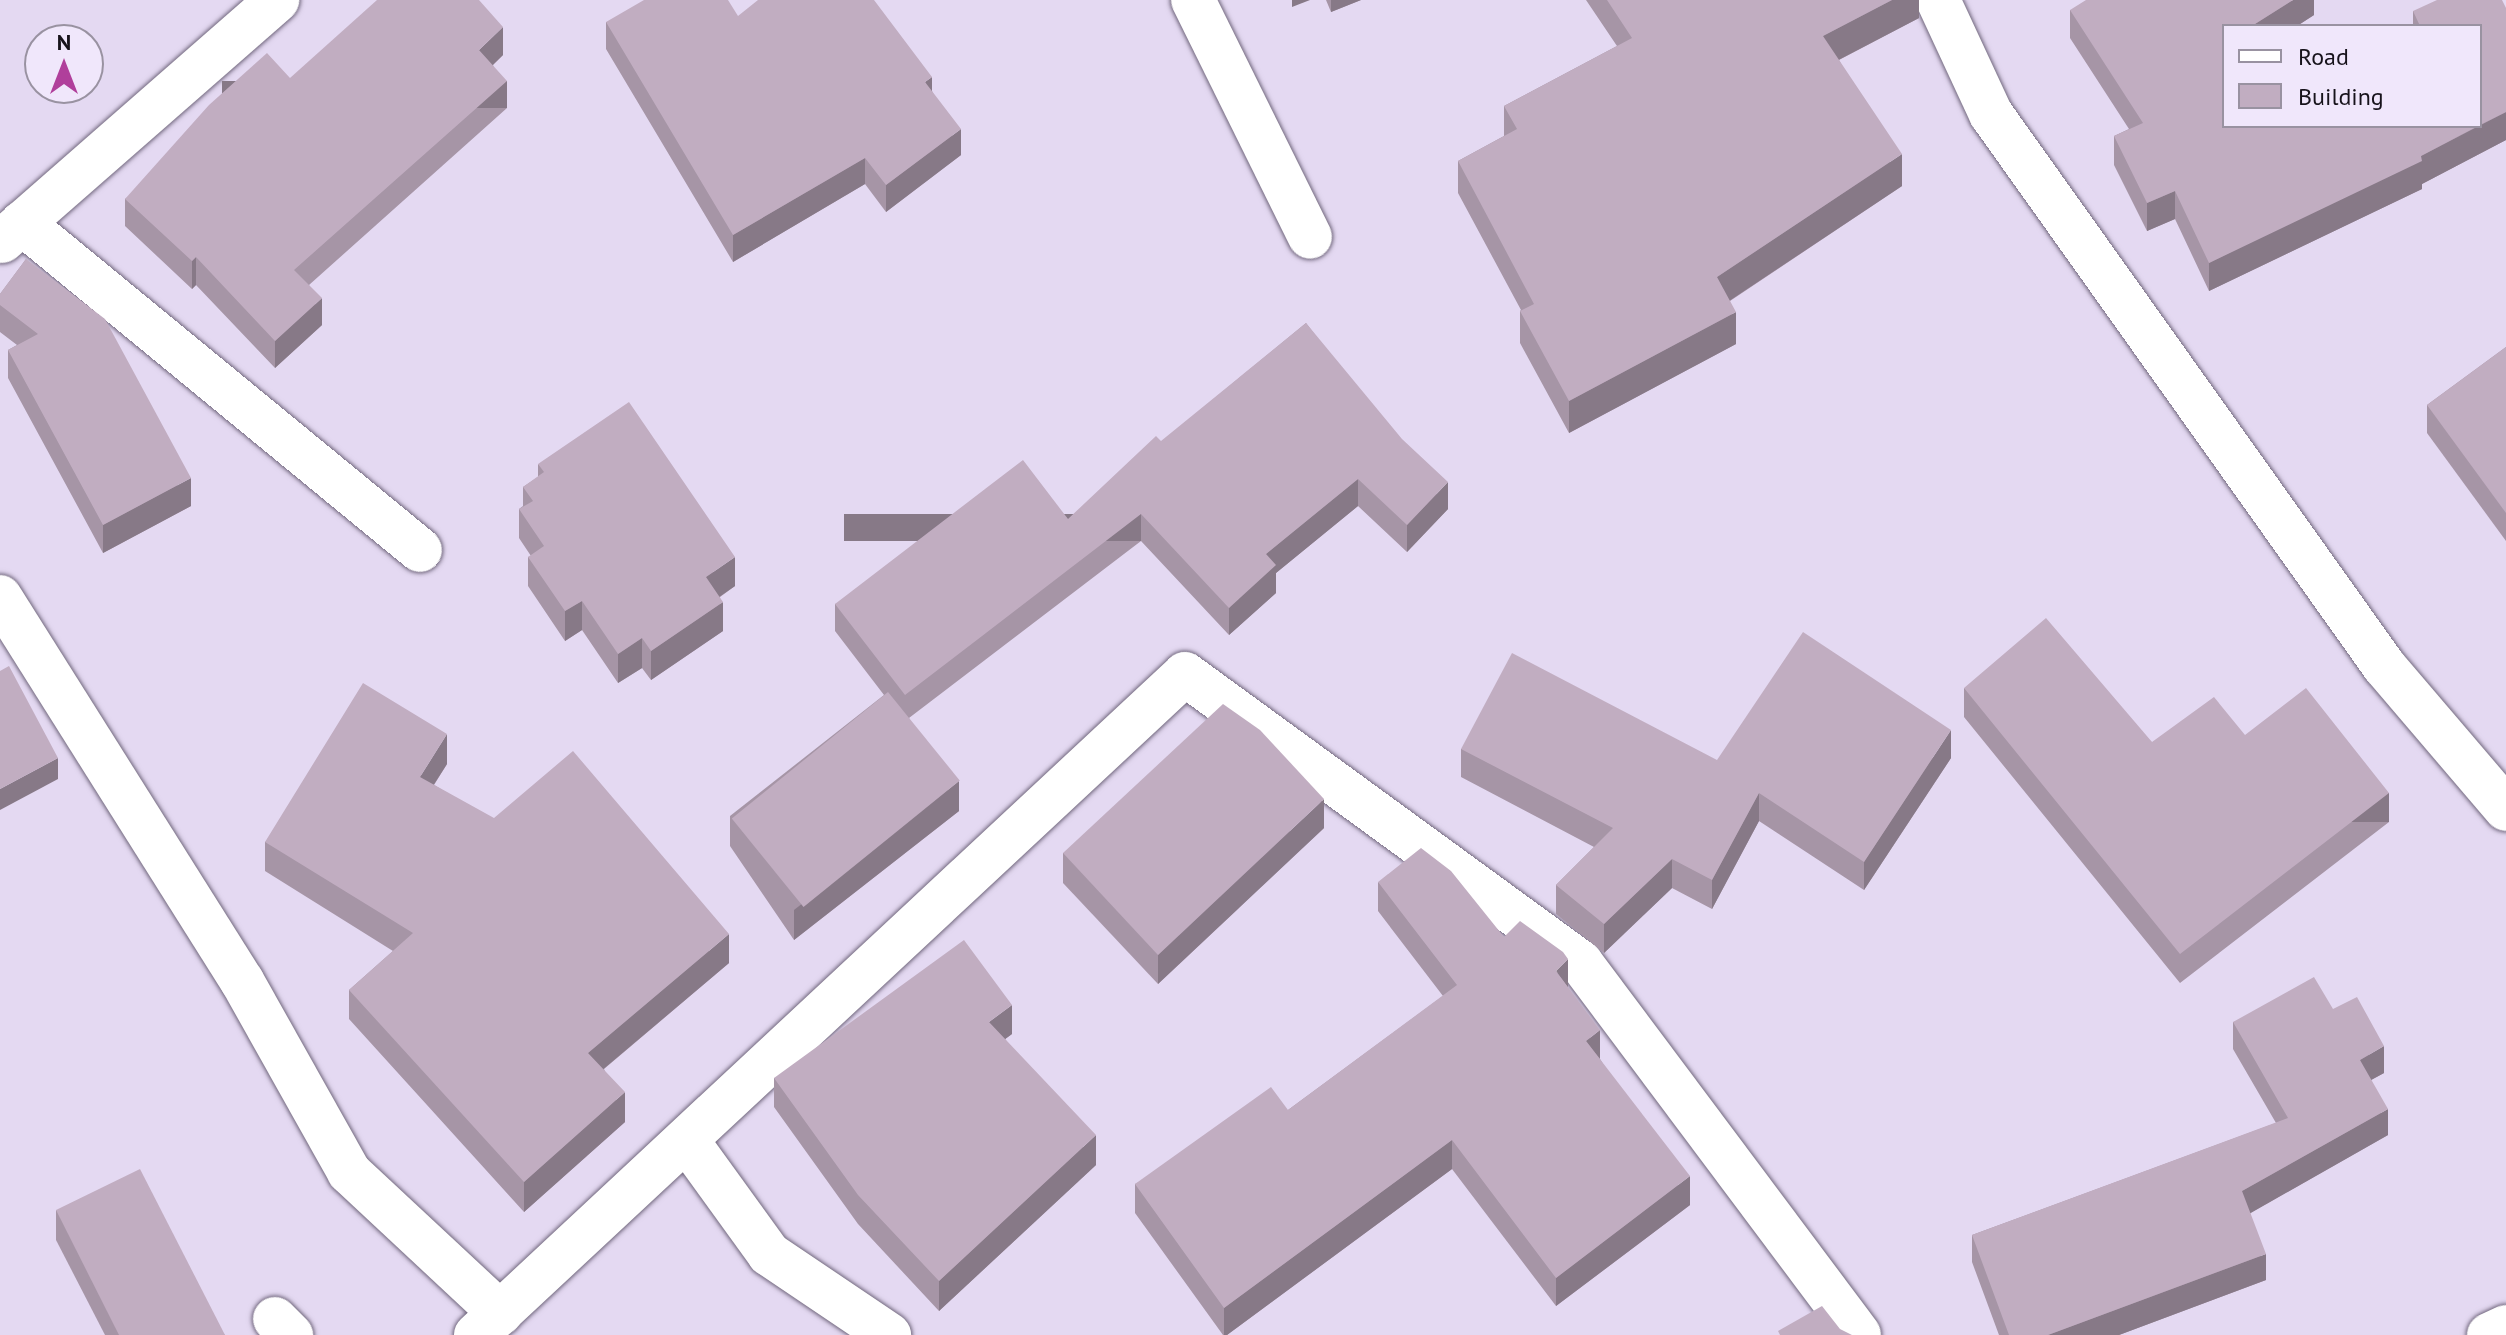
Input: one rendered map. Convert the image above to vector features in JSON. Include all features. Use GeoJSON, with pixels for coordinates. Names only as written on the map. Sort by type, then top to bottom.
{"type":"FeatureCollection","features":[{"type":"Feature","properties":{"kind":"street"},"geometry":{"type":"LineString","coordinates":[[277,0],[11,233],[420,550]]}},
{"type":"Feature","properties":{"kind":"street"},"geometry":{"type":"LineString","coordinates":[[1193,0],[1310,237]]}},
{"type":"Feature","properties":{"kind":"street"},"geometry":{"type":"LineString","coordinates":[[1938,0],[1991,114],[2384,666],[2506,809]]}},
{"type":"Feature","properties":{"kind":"street"},"geometry":{"type":"LineString","coordinates":[[0,597],[242,981],[349,1172],[488,1324],[688,1142],[1185,674],[1581,963],[1859,1335]]}},
{"type":"Feature","properties":{"kind":"street"},"geometry":{"type":"LineString","coordinates":[[688,1142],[769,1254],[889,1335]]}},
{"type":"Feature","properties":{"kind":"street"},"geometry":{"type":"LineString","coordinates":[[2489,1335],[2506,1327]]}},
{"type":"Feature","properties":{"kind":"building"},"geometry":{"type":"Polygon","coordinates":[[[377,0],[479,0],[503,27],[479,50],[507,81],[294,270],[322,298],[275,341],[196,257],[192,261],[125,199],[209,105],[267,53],[290,78],[377,0]]]}},
{"type":"Feature","properties":{"kind":"building"},"geometry":{"type":"Polygon","coordinates":[[[644,0],[728,0],[738,16],[758,0],[874,0],[932,77],[925,82],[961,129],[886,185],[865,158],[733,235],[606,22],[644,0]]]}},
{"type":"Feature","properties":{"kind":"building"},"geometry":{"type":"Polygon","coordinates":[[[1607,0],[1892,0],[1823,36],[1902,154],[1717,277],[1736,312],[1569,401],[1520,311],[1534,304],[1458,161],[1517,129],[1504,106],[1632,38],[1607,0]]]}},
{"type":"Feature","properties":{"kind":"building"},"geometry":{"type":"Polygon","coordinates":[[[2086,0],[2293,0],[2255,24],[2222,24],[2222,128],[2474,128],[2421,156],[2422,161],[2209,263],[2175,191],[2147,203],[2114,136],[2143,123],[2070,10],[2086,0]]]}},
{"type":"Feature","properties":{"kind":"building"},"geometry":{"type":"Polygon","coordinates":[[[2437,0],[2502,0],[2506,8],[2506,112],[2482,124],[2482,24],[2419,24],[2413,11],[2437,0]]]}},
{"type":"Feature","properties":{"kind":"building"},"geometry":{"type":"Polygon","coordinates":[[[26,259],[105,319],[191,478],[103,525],[8,350],[38,334],[0,305],[0,294],[26,259]]]}},
{"type":"Feature","properties":{"kind":"building"},"geometry":{"type":"Polygon","coordinates":[[[1306,323],[1402,439],[1448,482],[1407,525],[1358,479],[1266,554],[1276,565],[1229,608],[1141,514],[905,695],[835,604],[1023,460],[1068,519],[1156,436],[1161,441],[1306,323]]]}},
{"type":"Feature","properties":{"kind":"building"},"geometry":{"type":"Polygon","coordinates":[[[2506,347],[2506,513],[2427,405],[2506,347]]]}},
{"type":"Feature","properties":{"kind":"building"},"geometry":{"type":"Polygon","coordinates":[[[629,402],[735,557],[706,577],[723,602],[651,651],[642,638],[618,654],[582,601],[565,611],[528,557],[544,546],[519,509],[533,501],[523,487],[544,472],[538,464],[629,402]]]}},
{"type":"Feature","properties":{"kind":"building"},"geometry":{"type":"Polygon","coordinates":[[[2046,618],[2152,742],[2214,697],[2245,735],[2306,688],[2389,793],[2180,954],[1964,688],[2046,618]]]}},
{"type":"Feature","properties":{"kind":"building"},"geometry":{"type":"Polygon","coordinates":[[[1803,632],[1951,730],[1864,862],[1759,793],[1712,880],[1672,859],[1604,924],[1556,885],[1613,828],[1461,749],[1512,653],[1717,760],[1803,632]]]}},
{"type":"Feature","properties":{"kind":"building"},"geometry":{"type":"Polygon","coordinates":[[[9,666],[58,758],[0,789],[0,671],[9,666]]]}},
{"type":"Feature","properties":{"kind":"building"},"geometry":{"type":"Polygon","coordinates":[[[363,683],[447,734],[420,777],[494,818],[573,751],[729,934],[588,1053],[625,1092],[524,1182],[349,990],[413,933],[265,842],[363,683]]]}},
{"type":"Feature","properties":{"kind":"building"},"geometry":{"type":"Polygon","coordinates":[[[888,692],[960,781],[804,907],[732,818],[888,692]]]}},
{"type":"Feature","properties":{"kind":"building"},"geometry":{"type":"Polygon","coordinates":[[[1223,704],[1260,730],[1324,799],[1158,955],[1063,853],[1223,704]]]}},
{"type":"Feature","properties":{"kind":"building"},"geometry":{"type":"Polygon","coordinates":[[[1421,848],[1451,871],[1504,937],[1520,921],[1563,952],[1568,959],[1556,971],[1600,1030],[1586,1041],[1690,1176],[1556,1278],[1452,1140],[1224,1308],[1135,1184],[1271,1087],[1288,1110],[1457,985],[1378,882],[1421,848]]]}},
{"type":"Feature","properties":{"kind":"building"},"geometry":{"type":"Polygon","coordinates":[[[964,940],[1012,1005],[989,1022],[1096,1135],[939,1281],[858,1195],[774,1078],[964,940]]]}},
{"type":"Feature","properties":{"kind":"building"},"geometry":{"type":"Polygon","coordinates":[[[2314,977],[2333,1009],[2357,997],[2384,1046],[2360,1060],[2388,1109],[2242,1191],[2266,1254],[2048,1335],[2009,1335],[1972,1235],[2288,1118],[2233,1022],[2314,977]]]}},
{"type":"Feature","properties":{"kind":"building"},"geometry":{"type":"Polygon","coordinates":[[[140,1169],[225,1335],[119,1335],[56,1210],[140,1169]]]}},
{"type":"Feature","properties":{"kind":"building"},"geometry":{"type":"Polygon","coordinates":[[[1822,1306],[1840,1329],[1852,1335],[1780,1335],[1778,1331],[1822,1306]]]}}]}
